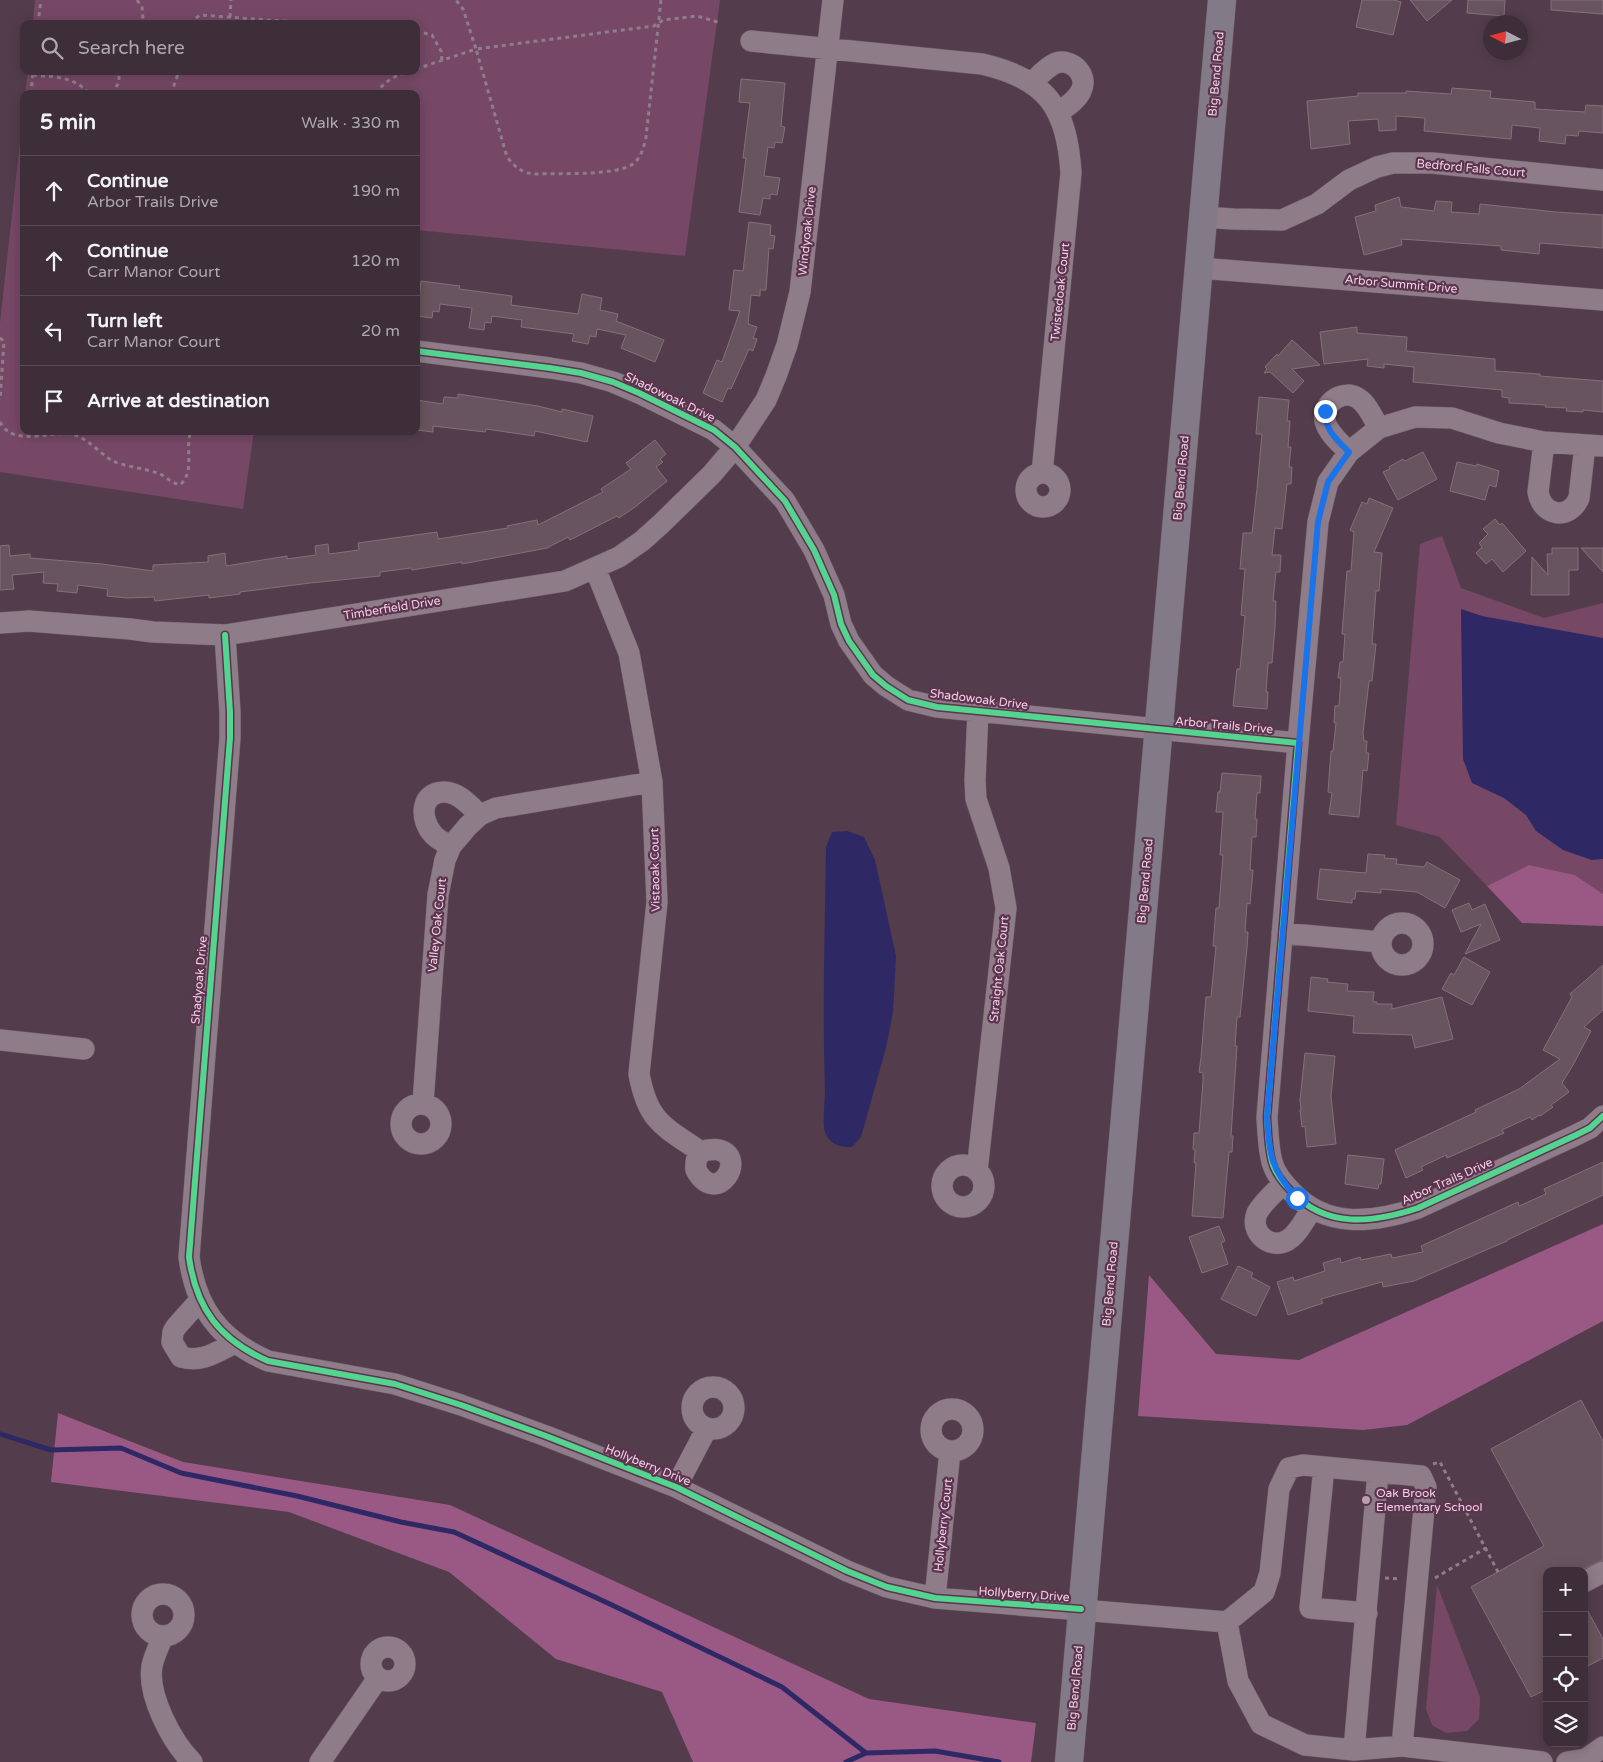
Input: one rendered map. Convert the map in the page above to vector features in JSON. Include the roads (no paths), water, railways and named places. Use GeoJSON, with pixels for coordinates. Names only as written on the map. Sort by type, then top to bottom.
{"type":"FeatureCollection","features":[{"type":"Feature","properties":{"kind":"main road","name":"Big Bend Road"},"geometry":{"type":"LineString","coordinates":[[1069,1756],[1222,0]]}},
{"type":"Feature","properties":{"kind":"street","name":"Windyoak Drive"},"geometry":{"type":"LineString","coordinates":[[735,447],[766,400],[787,345],[800,292],[833,0]]}},
{"type":"Feature","properties":{"kind":"street","name":"Twistedoak Court"},"geometry":{"type":"LineString","coordinates":[[751,41],[982,64],[1002,69],[1032,83],[1052,102],[1065,128],[1070,152],[1071,173],[1042,473]]}},
{"type":"Feature","properties":{"kind":"street"},"geometry":{"type":"LineString","coordinates":[[1032,83],[1054,64],[1060,62],[1075,66],[1083,79],[1082,90],[1078,97],[1058,113]]}},
{"type":"Feature","properties":{"kind":"street","name":"Bedford Falls Court"},"geometry":{"type":"LineString","coordinates":[[1203,217],[1233,220],[1282,220],[1318,204],[1350,180],[1377,167],[1393,163],[1432,163],[1603,180]]}},
{"type":"Feature","properties":{"kind":"street","name":"Arbor Summit Drive"},"geometry":{"type":"LineString","coordinates":[[1199,268],[1603,300]]}},
{"type":"Feature","properties":{"kind":"street","name":"Shadowoak Drive"},"geometry":{"type":"LineString","coordinates":[[420,352],[581,373],[613,382],[640,393],[714,430],[735,447],[785,501],[814,550],[834,595],[841,624],[849,641],[873,675],[908,700],[938,707],[1159,730]]}},
{"type":"Feature","properties":{"kind":"street"},"geometry":{"type":"LineString","coordinates":[[1349,452],[1332,434],[1325,419],[1325,411],[1335,398],[1342,395],[1357,398],[1362,402],[1380,428]]}},
{"type":"Feature","properties":{"kind":"street"},"geometry":{"type":"LineString","coordinates":[[1298,743],[1318,522],[1328,482],[1349,452],[1380,428],[1415,417],[1452,418],[1499,433],[1544,442],[1594,446],[1579,498],[1571,509],[1564,512],[1557,513],[1548,510],[1539,498],[1538,492],[1544,442]]}},
{"type":"Feature","properties":{"kind":"street","name":"Timberfield Drive"},"geometry":{"type":"LineString","coordinates":[[0,623],[29,621],[153,632],[225,635],[565,581],[620,557],[662,523],[712,474],[735,447]]}},
{"type":"Feature","properties":{"kind":"street","name":"Vistaoak Court"},"geometry":{"type":"LineString","coordinates":[[595,568],[629,653],[652,782],[657,902],[639,1074],[642,1092],[649,1109],[663,1127],[701,1152]]}},
{"type":"Feature","properties":{"kind":"street","name":"Shadyoak Drive"},"geometry":{"type":"LineString","coordinates":[[213,1321],[204,1310],[200,1300],[192,1277],[189,1257],[230,738],[225,635]]}},
{"type":"Feature","properties":{"kind":"street","name":"Straight Oak Court"},"geometry":{"type":"LineString","coordinates":[[977,1171],[1006,908],[999,868],[976,799],[974,781],[978,710]]}},
{"type":"Feature","properties":{"kind":"street","name":"Arbor Trails Drive"},"geometry":{"type":"LineString","coordinates":[[1159,730],[1298,743],[1267,1117],[1269,1146],[1273,1164],[1284,1184],[1297,1198],[1312,1209],[1336,1217],[1355,1220],[1399,1215],[1576,1135],[1590,1128],[1603,1116]]}},
{"type":"Feature","properties":{"kind":"street","name":"Valley Oak Court"},"geometry":{"type":"LineString","coordinates":[[423,1103],[438,895],[445,860],[452,846],[480,815],[496,808],[652,782]]}},
{"type":"Feature","properties":{"kind":"street"},"geometry":{"type":"LineString","coordinates":[[452,846],[432,834],[424,818],[423,808],[429,798],[445,792],[457,796],[480,815]]}},
{"type":"Feature","properties":{"kind":"street"},"geometry":{"type":"LineString","coordinates":[[1282,933],[1380,942]]}},
{"type":"Feature","properties":{"kind":"street"},"geometry":{"type":"LineString","coordinates":[[0,1040],[84,1048]]}},
{"type":"Feature","properties":{"kind":"street"},"geometry":{"type":"LineString","coordinates":[[1284,1184],[1257,1213],[1255,1220],[1256,1228],[1261,1237],[1275,1243],[1286,1241],[1292,1237],[1312,1209]]}},
{"type":"Feature","properties":{"kind":"street"},"geometry":{"type":"LineString","coordinates":[[200,1300],[173,1332],[172,1342],[181,1357],[195,1360],[235,1343]]}},
{"type":"Feature","properties":{"kind":"street","name":"Hollyberry Drive"},"geometry":{"type":"LineString","coordinates":[[213,1321],[220,1330],[250,1354],[268,1361],[395,1384],[461,1405],[676,1487],[847,1571],[887,1587],[935,1598],[1227,1622]]}},
{"type":"Feature","properties":{"kind":"street"},"geometry":{"type":"LineString","coordinates":[[676,1487],[706,1428]]}},
{"type":"Feature","properties":{"kind":"street","name":"Hollyberry Court"},"geometry":{"type":"LineString","coordinates":[[935,1598],[950,1451]]}},
{"type":"Feature","properties":{"kind":"street"},"geometry":{"type":"LineString","coordinates":[[1402,1746],[1426,1487],[1421,1476],[1324,1467],[1304,1466],[1289,1468],[1279,1489],[1270,1572],[1264,1592],[1227,1622],[1238,1681],[1262,1724],[1305,1745],[1354,1750],[1402,1746],[1542,1762]]}},
{"type":"Feature","properties":{"kind":"street"},"geometry":{"type":"LineString","coordinates":[[1324,1467],[1310,1608],[1367,1613]]}},
{"type":"Feature","properties":{"kind":"street"},"geometry":{"type":"LineString","coordinates":[[1354,1750],[1378,1472]]}},
{"type":"Feature","properties":{"kind":"street"},"geometry":{"type":"LineString","coordinates":[[1588,1580],[1603,1572]]}},
{"type":"Feature","properties":{"kind":"street"},"geometry":{"type":"LineString","coordinates":[[163,1636],[152,1666],[154,1689],[160,1712],[168,1729],[176,1743],[192,1762]]}},
{"type":"Feature","properties":{"kind":"street"},"geometry":{"type":"LineString","coordinates":[[320,1762],[378,1678]]}},
{"type":"Feature","properties":{"kind":"street"},"geometry":{"type":"LineString","coordinates":[[1567,1762],[1586,1759],[1603,1747]]}},
{"type":"Feature","properties":{"kind":"waterway"},"geometry":{"type":"LineString","coordinates":[[0,1434],[51,1450],[121,1448],[181,1473],[297,1496],[401,1522],[454,1532],[612,1605],[782,1687],[866,1753]]}},
{"type":"Feature","properties":{"kind":"waterway"},"geometry":{"type":"LineString","coordinates":[[846,1762],[866,1753],[935,1751],[999,1762]]}},
{"type":"Feature","properties":{"kind":"place","name":"Oak Brook Elementary School"},"geometry":{"type":"Point","coordinates":[1366,1500]}}]}
